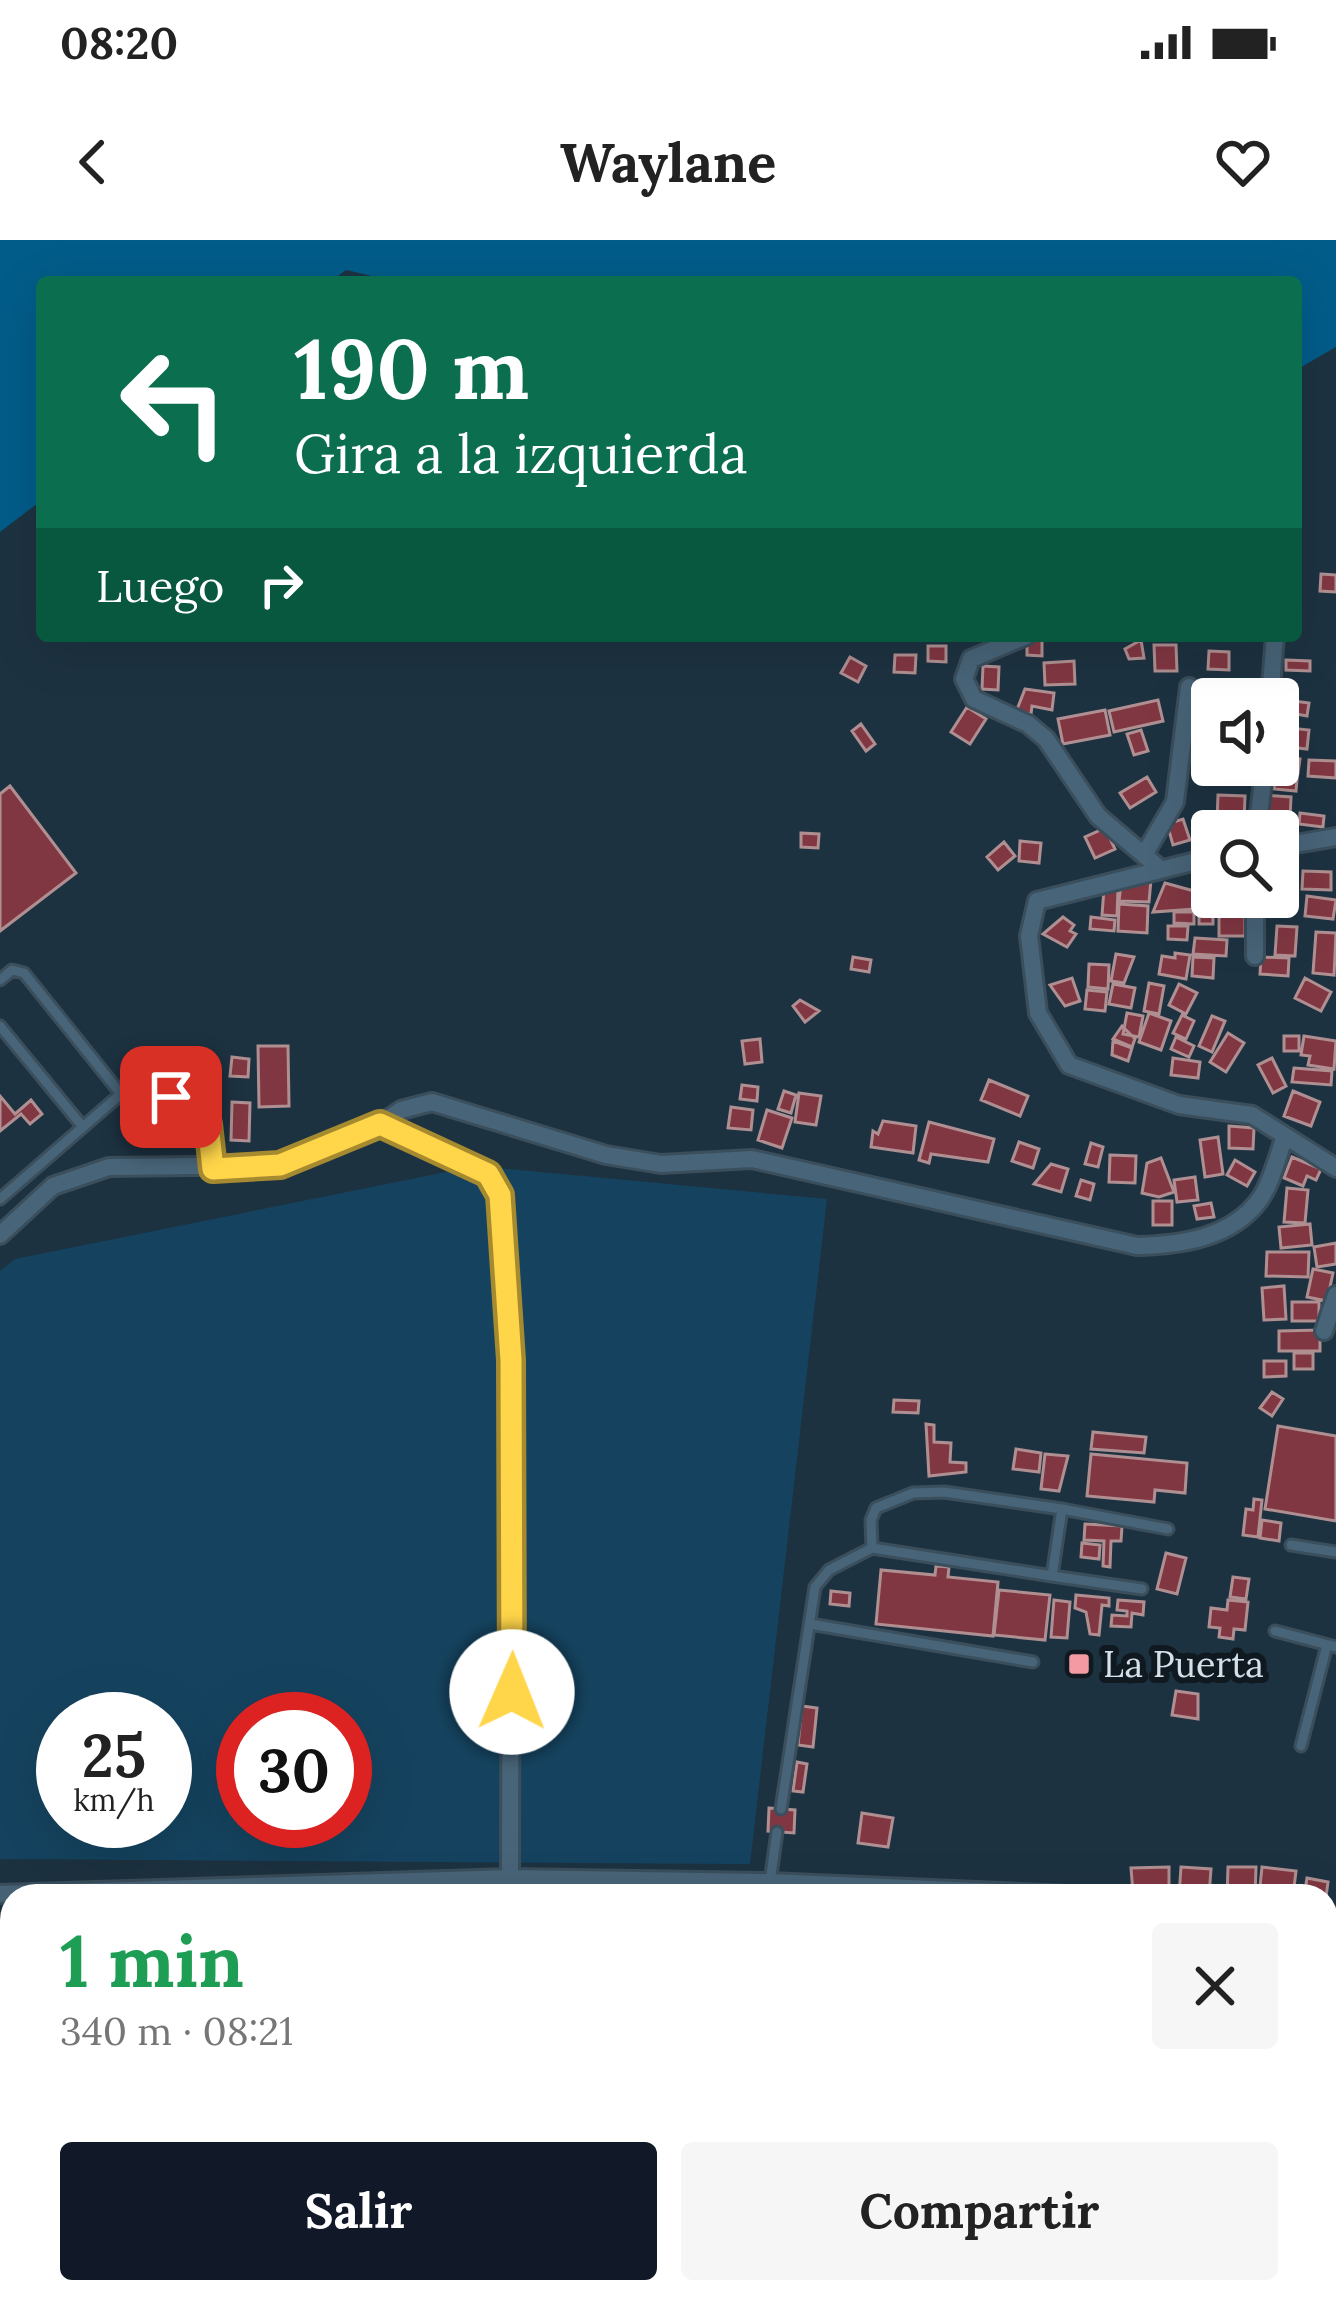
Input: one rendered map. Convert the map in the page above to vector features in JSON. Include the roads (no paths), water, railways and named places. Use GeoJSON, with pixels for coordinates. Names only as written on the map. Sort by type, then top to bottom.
{"type":"FeatureCollection","features":[{"type":"Feature","properties":{"kind":"street"},"geometry":{"type":"LineString","coordinates":[[1012,642],[971,659],[964,679],[974,699],[1028,724],[1046,739],[1098,816],[1151,861]]}},
{"type":"Feature","properties":{"kind":"street"},"geometry":{"type":"LineString","coordinates":[[1271,678],[1274,642]]}},
{"type":"Feature","properties":{"kind":"street"},"geometry":{"type":"LineString","coordinates":[[1151,861],[1175,802],[1189,687]]}},
{"type":"Feature","properties":{"kind":"street"},"geometry":{"type":"LineString","coordinates":[[1299,843],[1336,837]]}},
{"type":"Feature","properties":{"kind":"street"},"geometry":{"type":"LineString","coordinates":[[1191,858],[1151,861],[1037,901],[1029,936],[1038,1012],[1069,1065],[1179,1105],[1252,1114],[1336,1168]]}},
{"type":"Feature","properties":{"kind":"street"},"geometry":{"type":"LineString","coordinates":[[1255,918],[1255,956]]}},
{"type":"Feature","properties":{"kind":"street"},"geometry":{"type":"LineString","coordinates":[[0,1235],[53,1186],[109,1166],[213,1169],[280,1165],[380,1124],[401,1110],[433,1102],[607,1155],[661,1164],[752,1159],[1137,1246],[1175,1245],[1215,1234],[1260,1199],[1286,1136]]}},
{"type":"Feature","properties":{"kind":"street"},"geometry":{"type":"LineString","coordinates":[[380,1124],[488,1174],[500,1195],[511,1360],[510,1878]]}},
{"type":"Feature","properties":{"kind":"street"},"geometry":{"type":"LineString","coordinates":[[1324,1330],[1336,1295]]}},
{"type":"Feature","properties":{"kind":"street"},"geometry":{"type":"LineString","coordinates":[[494,1884],[510,1878],[816,1884]]}},
{"type":"Feature","properties":{"kind":"lane"},"geometry":{"type":"LineString","coordinates":[[0,980],[12,970],[24,973],[121,1094],[200,1103],[208,1124],[213,1169]]}},
{"type":"Feature","properties":{"kind":"lane"},"geometry":{"type":"LineString","coordinates":[[0,1026],[83,1126]]}},
{"type":"Feature","properties":{"kind":"lane"},"geometry":{"type":"LineString","coordinates":[[0,1199],[121,1094]]}},
{"type":"Feature","properties":{"kind":"lane"},"geometry":{"type":"LineString","coordinates":[[872,1548],[876,1508],[913,1493],[1062,1508],[1168,1528]]}},
{"type":"Feature","properties":{"kind":"lane"},"geometry":{"type":"LineString","coordinates":[[1052,1576],[1062,1508]]}},
{"type":"Feature","properties":{"kind":"lane"},"geometry":{"type":"LineString","coordinates":[[1292,1545],[1336,1552]]}},
{"type":"Feature","properties":{"kind":"lane"},"geometry":{"type":"LineString","coordinates":[[781,1809],[815,1587],[829,1570],[872,1548],[1142,1588]]}},
{"type":"Feature","properties":{"kind":"lane"},"geometry":{"type":"LineString","coordinates":[[810,1624],[1033,1662]]}},
{"type":"Feature","properties":{"kind":"lane"},"geometry":{"type":"LineString","coordinates":[[1275,1631],[1331,1646],[1300,1746]]}},
{"type":"Feature","properties":{"kind":"lane"},"geometry":{"type":"LineString","coordinates":[[770,1882],[778,1832]]}},
{"type":"Feature","properties":{"kind":"place","name":"La Puerta"},"geometry":{"type":"Point","coordinates":[1079,1664]}}]}
